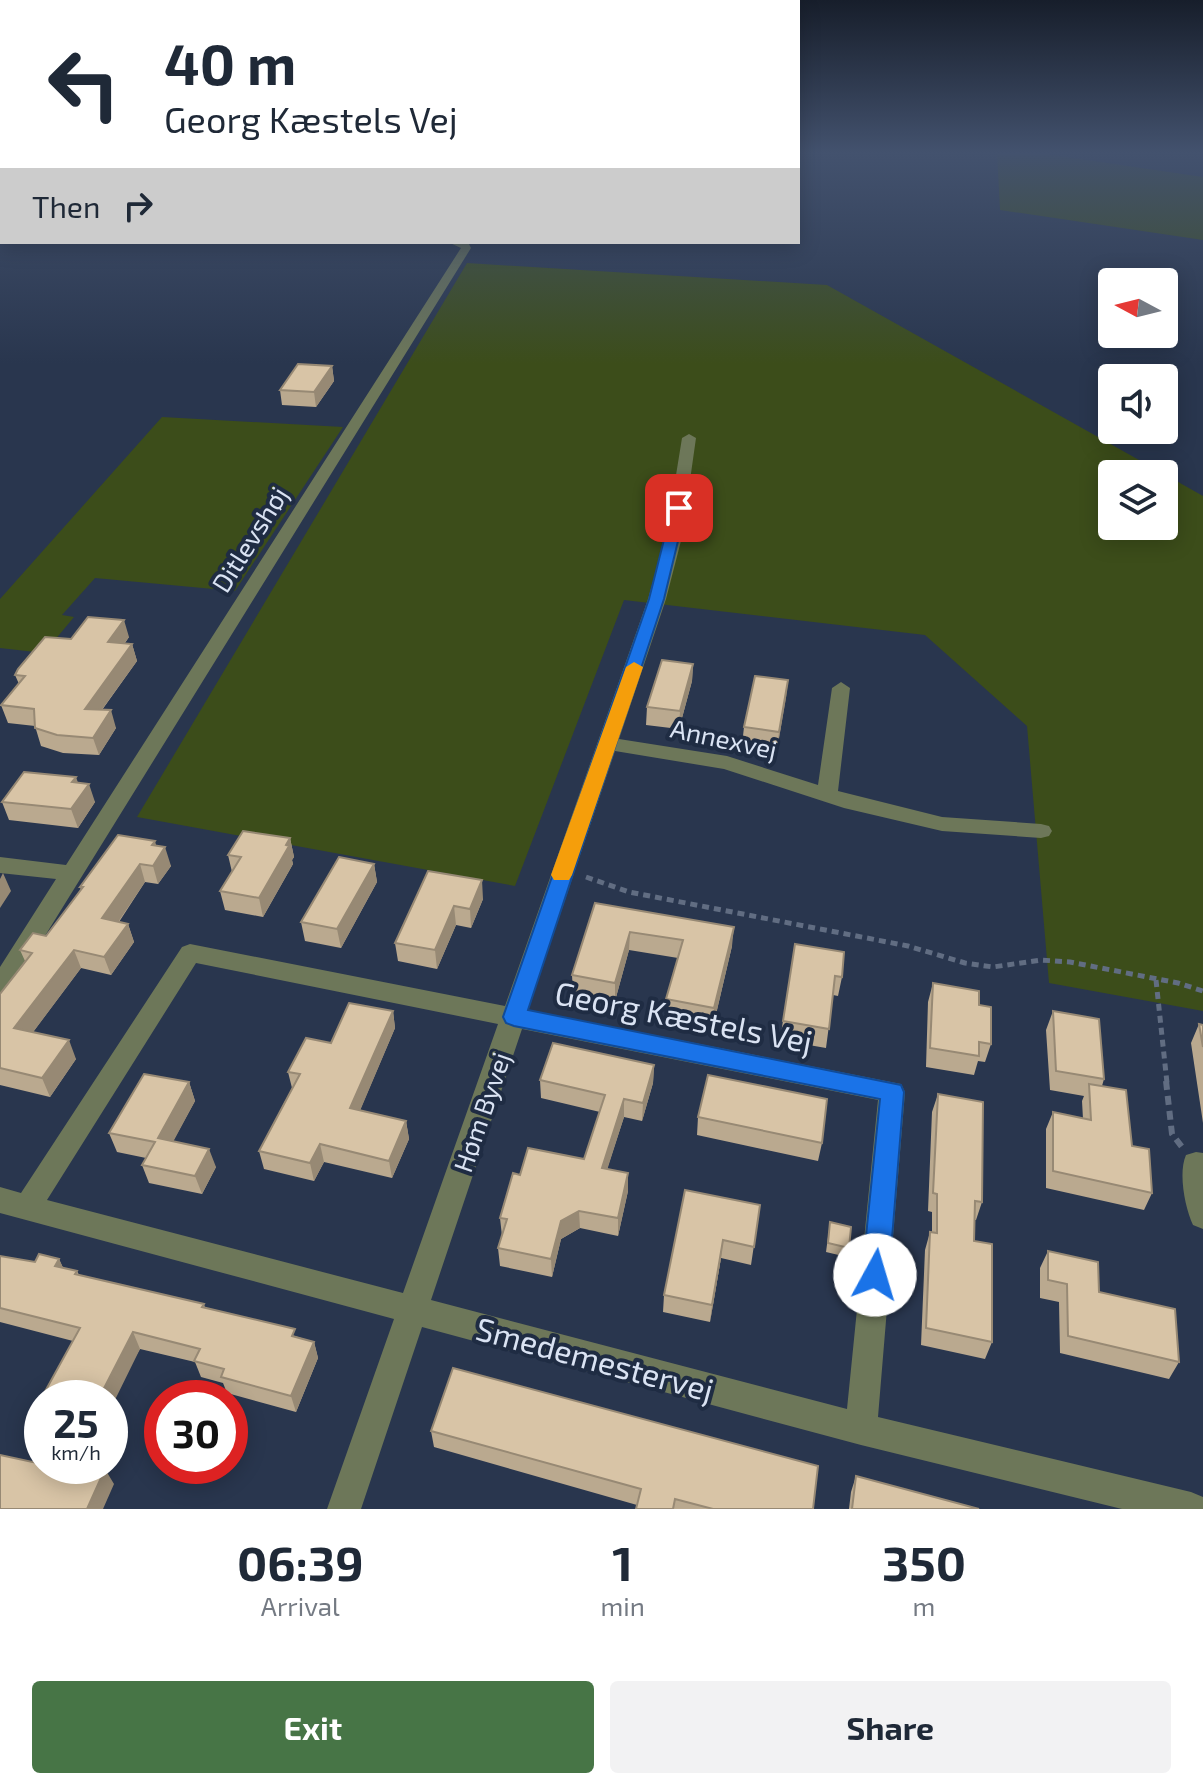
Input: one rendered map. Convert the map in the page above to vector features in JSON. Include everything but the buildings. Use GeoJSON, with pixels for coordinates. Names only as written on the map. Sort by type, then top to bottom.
{"type":"FeatureCollection","features":[{"type":"Feature","properties":{"kind":"street","name":"Ditlevshøj"},"geometry":{"type":"LineString","coordinates":[[0,987],[466,248],[464,244]]}},
{"type":"Feature","properties":{"kind":"street","name":"Høm Byvej"},"geometry":{"type":"LineString","coordinates":[[344,1509],[657,599],[674,537],[689,438]]}},
{"type":"Feature","properties":{"kind":"street"},"geometry":{"type":"LineString","coordinates":[[827,793],[841,688]]}},
{"type":"Feature","properties":{"kind":"street","name":"Annexvej"},"geometry":{"type":"LineString","coordinates":[[609,744],[727,763],[851,803],[942,824],[1041,831]]}},
{"type":"Feature","properties":{"kind":"street"},"geometry":{"type":"LineString","coordinates":[[0,865],[71,873]]}},
{"type":"Feature","properties":{"kind":"street","name":"Georg Kæstels Vej"},"geometry":{"type":"LineString","coordinates":[[14,1203],[190,953],[892,1092],[861,1429]]}},
{"type":"Feature","properties":{"kind":"street"},"geometry":{"type":"LineString","coordinates":[[1200,1165],[1203,1216]]}},
{"type":"Feature","properties":{"kind":"street","name":"Smedemestervej"},"geometry":{"type":"LineString","coordinates":[[14,1203],[861,1429],[1191,1509]]}},
{"type":"Feature","properties":{"kind":"path"},"geometry":{"type":"LineString","coordinates":[[586,877],[629,892],[908,946],[965,963],[993,967],[1041,960],[1070,962],[1203,991]]}},
{"type":"Feature","properties":{"kind":"path"},"geometry":{"type":"LineString","coordinates":[[1156,979],[1172,1134],[1200,1165]]}},
{"type":"Feature","properties":{"kind":"green space"},"geometry":{"type":"Polygon","coordinates":[[[1084,222],[1203,222],[1203,240],[1084,222]]]}},
{"type":"Feature","properties":{"kind":"green space"},"geometry":{"type":"Polygon","coordinates":[[[467,263],[827,285],[1098,437],[1098,444],[1111,444],[1139,460],[1098,460],[1098,540],[1178,540],[1178,482],[1203,496],[1203,1011],[1049,983],[1027,726],[925,635],[624,600],[515,886],[137,817],[467,263]]]}},
{"type":"Feature","properties":{"kind":"green space"},"geometry":{"type":"Polygon","coordinates":[[[162,417],[343,427],[235,591],[95,578],[62,615],[74,617],[44,653],[0,648],[0,599],[162,417]]]}},
{"type":"Feature","properties":{"kind":"slow traffic"},"geometry":{"type":"LineString","coordinates":[[562,875],[634,667]]}},
{"type":"Feature","properties":{"kind":"route"},"geometry":{"type":"LineString","coordinates":[[679,508],[657,599],[514,1017],[892,1092],[875,1275]]}}]}
